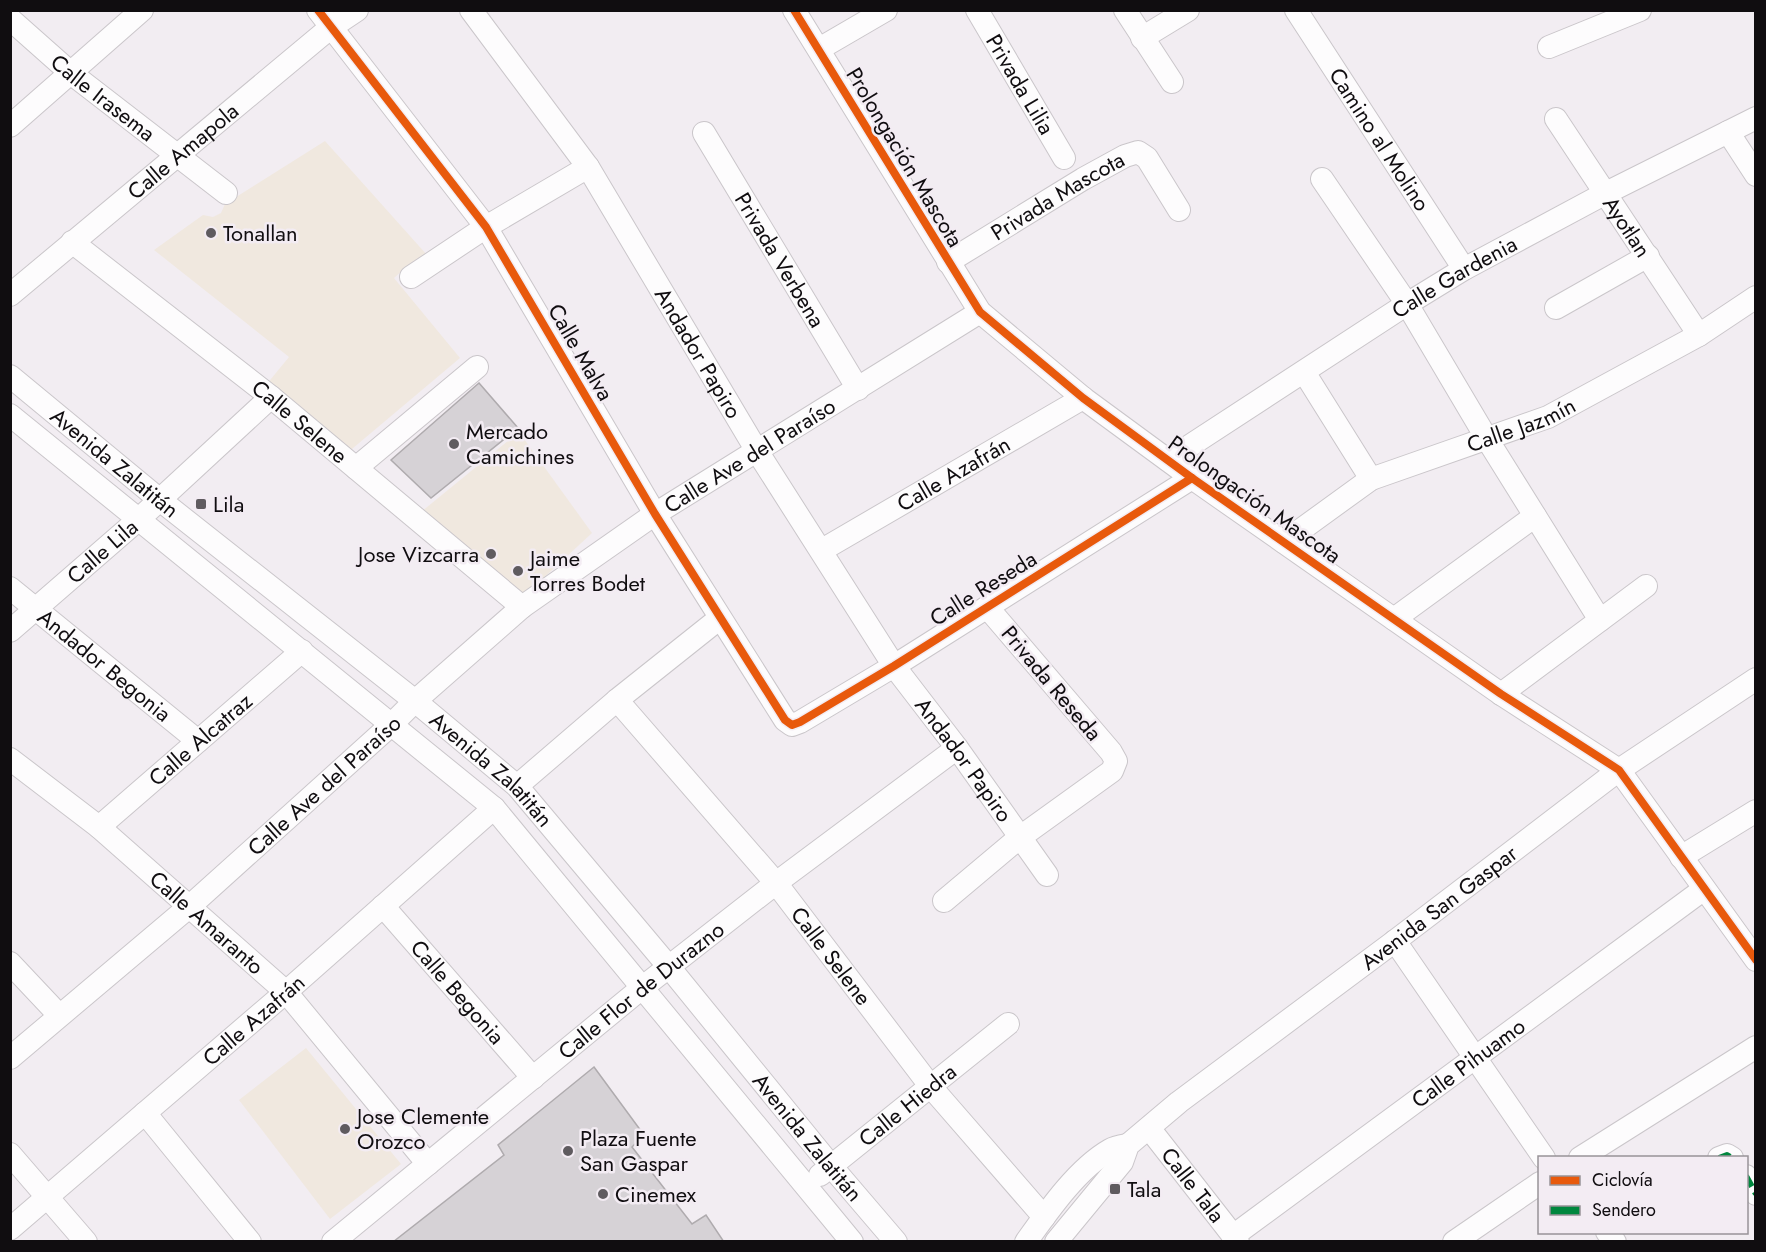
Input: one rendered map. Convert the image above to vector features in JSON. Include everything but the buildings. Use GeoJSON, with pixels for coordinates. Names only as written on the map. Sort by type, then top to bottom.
{"type":"FeatureCollection","features":[{"type":"Feature","properties":{"kind":"street"},"geometry":{"type":"LineString","coordinates":[[10,126],[72,74],[142,10]]}},
{"type":"Feature","properties":{"kind":"street","name":"Calle Amapola"},"geometry":{"type":"LineString","coordinates":[[10,295],[177,154],[324,19],[357,10]]}},
{"type":"Feature","properties":{"kind":"street","name":"Andador Papiro"},"geometry":{"type":"LineString","coordinates":[[471,10],[588,167],[757,451],[894,666],[957,748],[1047,875]]}},
{"type":"Feature","properties":{"kind":"street","name":"Prolongación Mascota"},"geometry":{"type":"LineString","coordinates":[[794,10],[980,312],[1083,398],[1192,478],[1501,694],[1619,770],[1755,958]]}},
{"type":"Feature","properties":{"kind":"street"},"geometry":{"type":"LineString","coordinates":[[819,49],[886,10]]}},
{"type":"Feature","properties":{"kind":"street","name":"Privada Lilia"},"geometry":{"type":"LineString","coordinates":[[977,10],[1064,158]]}},
{"type":"Feature","properties":{"kind":"street"},"geometry":{"type":"LineString","coordinates":[[1125,10],[1172,82]]}},
{"type":"Feature","properties":{"kind":"street"},"geometry":{"type":"LineString","coordinates":[[1142,38],[1188,10]]}},
{"type":"Feature","properties":{"kind":"street","name":"Camino al Molino"},"geometry":{"type":"LineString","coordinates":[[1296,10],[1464,269]]}},
{"type":"Feature","properties":{"kind":"street"},"geometry":{"type":"LineString","coordinates":[[1549,47],[1640,10]]}},
{"type":"Feature","properties":{"kind":"street","name":"Calle Irasema"},"geometry":{"type":"LineString","coordinates":[[10,19],[72,74],[226,192]]}},
{"type":"Feature","properties":{"kind":"street","name":"Calle Malva"},"geometry":{"type":"LineString","coordinates":[[324,19],[486,227],[655,514],[785,720],[792,725]]}},
{"type":"Feature","properties":{"kind":"street","name":"Calle Gardenia"},"geometry":{"type":"LineString","coordinates":[[1168,460],[1464,269],[1604,194],[1755,118]]}},
{"type":"Feature","properties":{"kind":"street","name":"Ayotlan"},"geometry":{"type":"LineString","coordinates":[[1556,119],[1699,334]]}},
{"type":"Feature","properties":{"kind":"street"},"geometry":{"type":"LineString","coordinates":[[1728,132],[1755,175]]}},
{"type":"Feature","properties":{"kind":"street","name":"Privada Verbena"},"geometry":{"type":"LineString","coordinates":[[704,133],[858,389]]}},
{"type":"Feature","properties":{"kind":"street","name":"Privada Mascota"},"geometry":{"type":"LineString","coordinates":[[948,262],[1083,179],[1125,156],[1138,152],[1147,158],[1179,210]]}},
{"type":"Feature","properties":{"kind":"street"},"geometry":{"type":"LineString","coordinates":[[411,277],[486,227],[588,167]]}},
{"type":"Feature","properties":{"kind":"street"},"geometry":{"type":"LineString","coordinates":[[1322,179],[1407,304],[1487,439],[1600,620]]}},
{"type":"Feature","properties":{"kind":"street","name":"Calle Selene"},"geometry":{"type":"LineString","coordinates":[[72,242],[271,397],[522,608]]}},
{"type":"Feature","properties":{"kind":"street"},"geometry":{"type":"LineString","coordinates":[[1556,308],[1648,256]]}},
{"type":"Feature","properties":{"kind":"street","name":"Calle Jazmín"},"geometry":{"type":"LineString","coordinates":[[1284,542],[1371,479],[1548,417],[1699,334],[1755,297]]}},
{"type":"Feature","properties":{"kind":"street","name":"Calle Ave del Paraíso"},"geometry":{"type":"LineString","coordinates":[[10,1058],[190,906],[522,608],[655,514],[980,312]]}},
{"type":"Feature","properties":{"kind":"street"},"geometry":{"type":"LineString","coordinates":[[356,468],[477,367]]}},
{"type":"Feature","properties":{"kind":"street"},"geometry":{"type":"LineString","coordinates":[[1304,372],[1371,479]]}},
{"type":"Feature","properties":{"kind":"street","name":"Avenida Zalatitán"},"geometry":{"type":"LineString","coordinates":[[10,376],[160,500],[416,701],[517,786],[896,1242]]}},
{"type":"Feature","properties":{"kind":"street","name":"Calle Lila"},"geometry":{"type":"LineString","coordinates":[[10,631],[139,519],[271,397]]}},
{"type":"Feature","properties":{"kind":"street","name":"Calle Azafrán"},"geometry":{"type":"LineString","coordinates":[[822,550],[1083,398]]}},
{"type":"Feature","properties":{"kind":"street","name":"Avenida Zalatitán"},"geometry":{"type":"LineString","coordinates":[[10,415],[494,808],[852,1242]]}},
{"type":"Feature","properties":{"kind":"street","name":"Calle Reseda"},"geometry":{"type":"LineString","coordinates":[[792,725],[894,666],[1192,478]]}},
{"type":"Feature","properties":{"kind":"street"},"geometry":{"type":"LineString","coordinates":[[1394,619],[1535,516]]}},
{"type":"Feature","properties":{"kind":"street"},"geometry":{"type":"LineString","coordinates":[[1501,694],[1646,586]]}},
{"type":"Feature","properties":{"kind":"street","name":"Andador Begonia"},"geometry":{"type":"LineString","coordinates":[[10,588],[198,741]]}},
{"type":"Feature","properties":{"kind":"street","name":"Privada Reseda"},"geometry":{"type":"LineString","coordinates":[[987,607],[1111,752],[1116,761],[1112,771],[1019,838]]}},
{"type":"Feature","properties":{"kind":"street"},"geometry":{"type":"LineString","coordinates":[[517,786],[617,700],[720,618]]}},
{"type":"Feature","properties":{"kind":"street","name":"Calle Alcatraz"},"geometry":{"type":"LineString","coordinates":[[99,827],[302,651]]}},
{"type":"Feature","properties":{"kind":"street","name":"Avenida San Gaspar"},"geometry":{"type":"LineString","coordinates":[[1026,1242],[1044,1217],[1091,1163],[1112,1148],[1128,1145],[1179,1102],[1619,770],[1755,680]]}},
{"type":"Feature","properties":{"kind":"street","name":"Calle Selene"},"geometry":{"type":"LineString","coordinates":[[617,700],[776,883],[932,1087],[1044,1217]]}},
{"type":"Feature","properties":{"kind":"street","name":"Calle Flor de Durazno"},"geometry":{"type":"LineString","coordinates":[[333,1242],[643,987],[776,883],[957,748]]}},
{"type":"Feature","properties":{"kind":"street","name":"Calle Amaranto"},"geometry":{"type":"LineString","coordinates":[[10,759],[99,827],[286,992],[429,1164]]}},
{"type":"Feature","properties":{"kind":"street","name":"Calle Azafrán"},"geometry":{"type":"LineString","coordinates":[[10,1229],[286,992],[494,808]]}},
{"type":"Feature","properties":{"kind":"street"},"geometry":{"type":"LineString","coordinates":[[1681,857],[1755,811]]}},
{"type":"Feature","properties":{"kind":"street"},"geometry":{"type":"LineString","coordinates":[[944,901],[1019,838]]}},
{"type":"Feature","properties":{"kind":"street","name":"Calle Pihuamo"},"geometry":{"type":"LineString","coordinates":[[1236,1239],[1475,1058],[1704,889]]}},
{"type":"Feature","properties":{"kind":"street","name":"Calle Begonia"},"geometry":{"type":"LineString","coordinates":[[383,906],[533,1078]]}},
{"type":"Feature","properties":{"kind":"street"},"geometry":{"type":"LineString","coordinates":[[1395,941],[1543,1156]]}},
{"type":"Feature","properties":{"kind":"street"},"geometry":{"type":"LineString","coordinates":[[10,963],[59,1015]]}},
{"type":"Feature","properties":{"kind":"street","name":"Calle Hiedra"},"geometry":{"type":"LineString","coordinates":[[807,1186],[1008,1024]]}},
{"type":"Feature","properties":{"kind":"street"},"geometry":{"type":"LineString","coordinates":[[1583,1156],[1755,1047]]}},
{"type":"Feature","properties":{"kind":"street"},"geometry":{"type":"LineString","coordinates":[[145,1113],[250,1242]]}},
{"type":"Feature","properties":{"kind":"street","name":"Calle Tala"},"geometry":{"type":"LineString","coordinates":[[1149,1128],[1236,1239]]}},
{"type":"Feature","properties":{"kind":"street","name":"Avenida San Gaspar"},"geometry":{"type":"LineString","coordinates":[[1056,1242],[1122,1162],[1128,1145]]}},
{"type":"Feature","properties":{"kind":"street"},"geometry":{"type":"LineString","coordinates":[[10,1154],[86,1242]]}},
{"type":"Feature","properties":{"kind":"street"},"geometry":{"type":"LineString","coordinates":[[1748,1180],[1755,1194]]}},
{"type":"Feature","properties":{"kind":"street"},"geometry":{"type":"LineString","coordinates":[[1454,1242],[1538,1184]]}},
{"type":"Feature","properties":{"kind":"shaded area"},"geometry":{"type":"Polygon","coordinates":[[[325,141],[427,255],[394,278],[460,358],[346,454],[266,385],[289,357],[154,250],[203,215],[213,217],[221,213],[225,204],[325,141]]]}},
{"type":"Feature","properties":{"kind":"shaded area"},"geometry":{"type":"Polygon","coordinates":[[[519,432],[592,533],[523,597],[421,512],[519,432]]]}},
{"type":"Feature","properties":{"kind":"shaded area"},"geometry":{"type":"Polygon","coordinates":[[[306,1048],[401,1164],[330,1219],[239,1100],[306,1048]]]}},
{"type":"Feature","properties":{"kind":"marked path"},"geometry":{"type":"LineString","coordinates":[[1724,1156],[1729,1156]]}},
{"type":"Feature","properties":{"kind":"marked path"},"geometry":{"type":"LineString","coordinates":[[1748,1180],[1756,1194]]}},
{"type":"Feature","properties":{"kind":"cycle path"},"geometry":{"type":"LineString","coordinates":[[318,10],[486,227],[655,514],[785,720],[792,725],[894,666],[1192,478]]}},
{"type":"Feature","properties":{"kind":"cycle path"},"geometry":{"type":"LineString","coordinates":[[794,10],[980,312],[1083,398],[1192,478],[1501,694],[1619,770],[1756,960]]}},
{"type":"Feature","properties":{"kind":"place","name":"Tonallan"},"geometry":{"type":"Point","coordinates":[211,233]}},
{"type":"Feature","properties":{"kind":"place","name":"Mercado Camichines"},"geometry":{"type":"Point","coordinates":[454,444]}},
{"type":"Feature","properties":{"kind":"place","name":"Lila"},"geometry":{"type":"Point","coordinates":[201,504]}},
{"type":"Feature","properties":{"kind":"place","name":"Jose Vizcarra"},"geometry":{"type":"Point","coordinates":[491,554]}},
{"type":"Feature","properties":{"kind":"place","name":"Jaime Torres Bodet"},"geometry":{"type":"Point","coordinates":[518,571]}},
{"type":"Feature","properties":{"kind":"place","name":"Jose Clemente Orozco"},"geometry":{"type":"Point","coordinates":[345,1129]}},
{"type":"Feature","properties":{"kind":"place","name":"Plaza Fuente San Gaspar"},"geometry":{"type":"Point","coordinates":[568,1151]}},
{"type":"Feature","properties":{"kind":"place","name":"Tala"},"geometry":{"type":"Point","coordinates":[1115,1189]}},
{"type":"Feature","properties":{"kind":"place","name":"Cinemex"},"geometry":{"type":"Point","coordinates":[603,1194]}}]}
